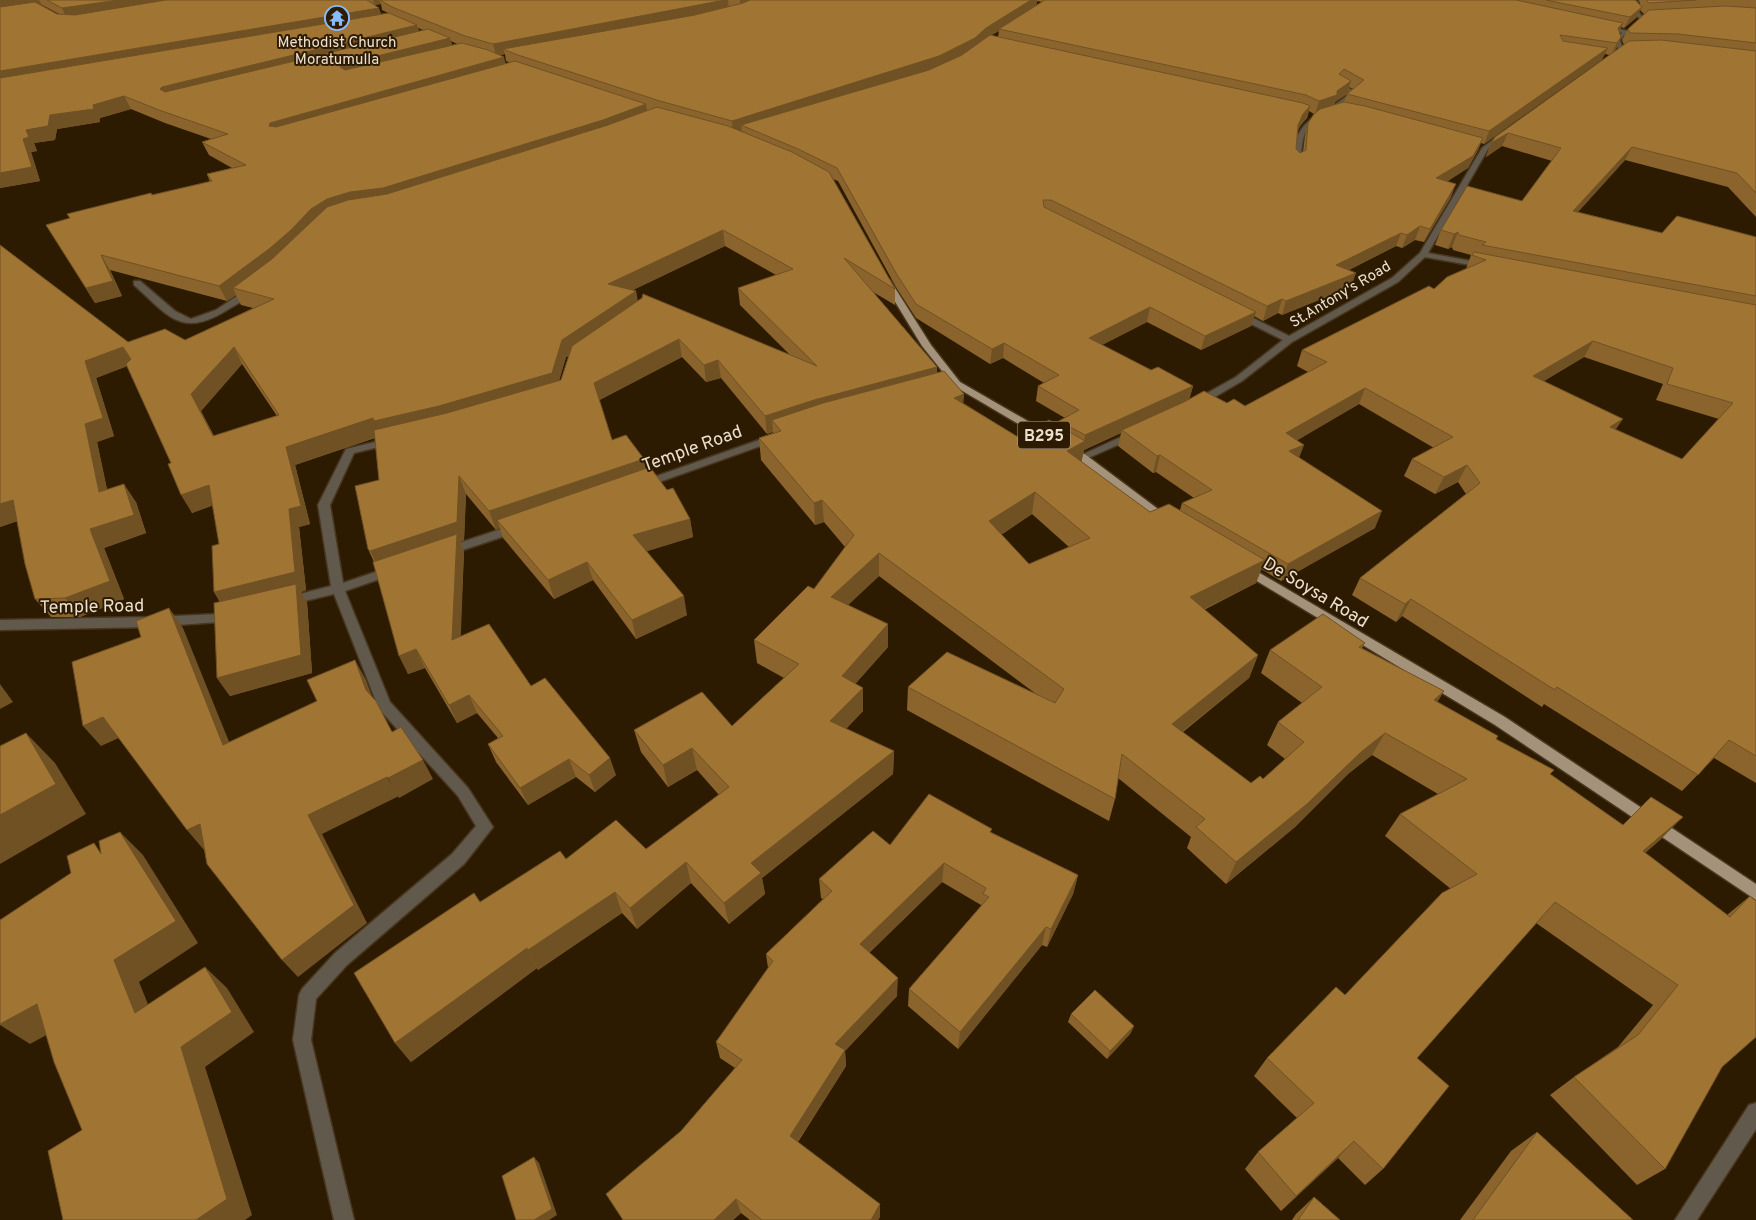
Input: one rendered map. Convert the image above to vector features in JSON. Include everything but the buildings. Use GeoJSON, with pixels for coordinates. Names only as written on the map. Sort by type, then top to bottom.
{"type":"FeatureCollection","features":[{"type":"Feature","properties":{"kind":"main road","name":"B295"},"geometry":{"type":"LineString","coordinates":[[881,271],[952,385],[1082,457],[1179,529]]}},
{"type":"Feature","properties":{"kind":"main road","name":"De Soysa Road"},"geometry":{"type":"LineString","coordinates":[[1238,564],[1500,721],[1756,893]]}},
{"type":"Feature","properties":{"kind":"street"},"geometry":{"type":"LineString","coordinates":[[1635,0],[1635,11],[1642,18]]}},
{"type":"Feature","properties":{"kind":"street"},"geometry":{"type":"LineString","coordinates":[[1637,22],[1642,18],[1651,17]]}},
{"type":"Feature","properties":{"kind":"street"},"geometry":{"type":"LineString","coordinates":[[1594,24],[1626,32]]}},
{"type":"Feature","properties":{"kind":"street"},"geometry":{"type":"LineString","coordinates":[[1630,48],[1619,51],[1617,40],[1631,27]]}},
{"type":"Feature","properties":{"kind":"street"},"geometry":{"type":"LineString","coordinates":[[1339,85],[1355,93],[1336,106],[1340,110]]}},
{"type":"Feature","properties":{"kind":"street"},"geometry":{"type":"LineString","coordinates":[[1297,162],[1300,135],[1312,116],[1340,110],[1348,111]]}},
{"type":"Feature","properties":{"kind":"street","name":"St.Antony's Road"},"geometry":{"type":"LineString","coordinates":[[1192,405],[1239,379],[1289,340],[1395,280],[1423,254],[1485,148],[1516,126]]}},
{"type":"Feature","properties":{"kind":"street"},"geometry":{"type":"LineString","coordinates":[[1475,145],[1485,148]]}},
{"type":"Feature","properties":{"kind":"street"},"geometry":{"type":"LineString","coordinates":[[1423,254],[1491,267]]}},
{"type":"Feature","properties":{"kind":"street"},"geometry":{"type":"LineString","coordinates":[[136,283],[183,320],[193,322],[210,316],[257,286]]}},
{"type":"Feature","properties":{"kind":"street"},"geometry":{"type":"LineString","coordinates":[[1228,309],[1289,340]]}},
{"type":"Feature","properties":{"kind":"street"},"geometry":{"type":"LineString","coordinates":[[1082,457],[1142,430]]}},
{"type":"Feature","properties":{"kind":"street","name":"Temple Road"},"geometry":{"type":"LineString","coordinates":[[636,486],[784,434]]}},
{"type":"Feature","properties":{"kind":"street"},"geometry":{"type":"LineString","coordinates":[[344,1220],[302,1040],[308,995],[342,959],[458,859],[485,828],[463,792],[384,705],[338,589],[324,505],[350,452],[404,438]]}},
{"type":"Feature","properties":{"kind":"street"},"geometry":{"type":"LineString","coordinates":[[431,557],[524,525]]}},
{"type":"Feature","properties":{"kind":"street"},"geometry":{"type":"LineString","coordinates":[[274,604],[338,589],[403,567]]}},
{"type":"Feature","properties":{"kind":"street","name":"Temple Road"},"geometry":{"type":"LineString","coordinates":[[0,625],[151,622],[219,618],[237,613]]}},
{"type":"Feature","properties":{"kind":"street"},"geometry":{"type":"LineString","coordinates":[[1685,1220],[1756,1112]]}},
{"type":"Feature","properties":{"kind":"place","name":"Methodist Church Moratumulla"},"geometry":{"type":"Point","coordinates":[337,18]}}]}
